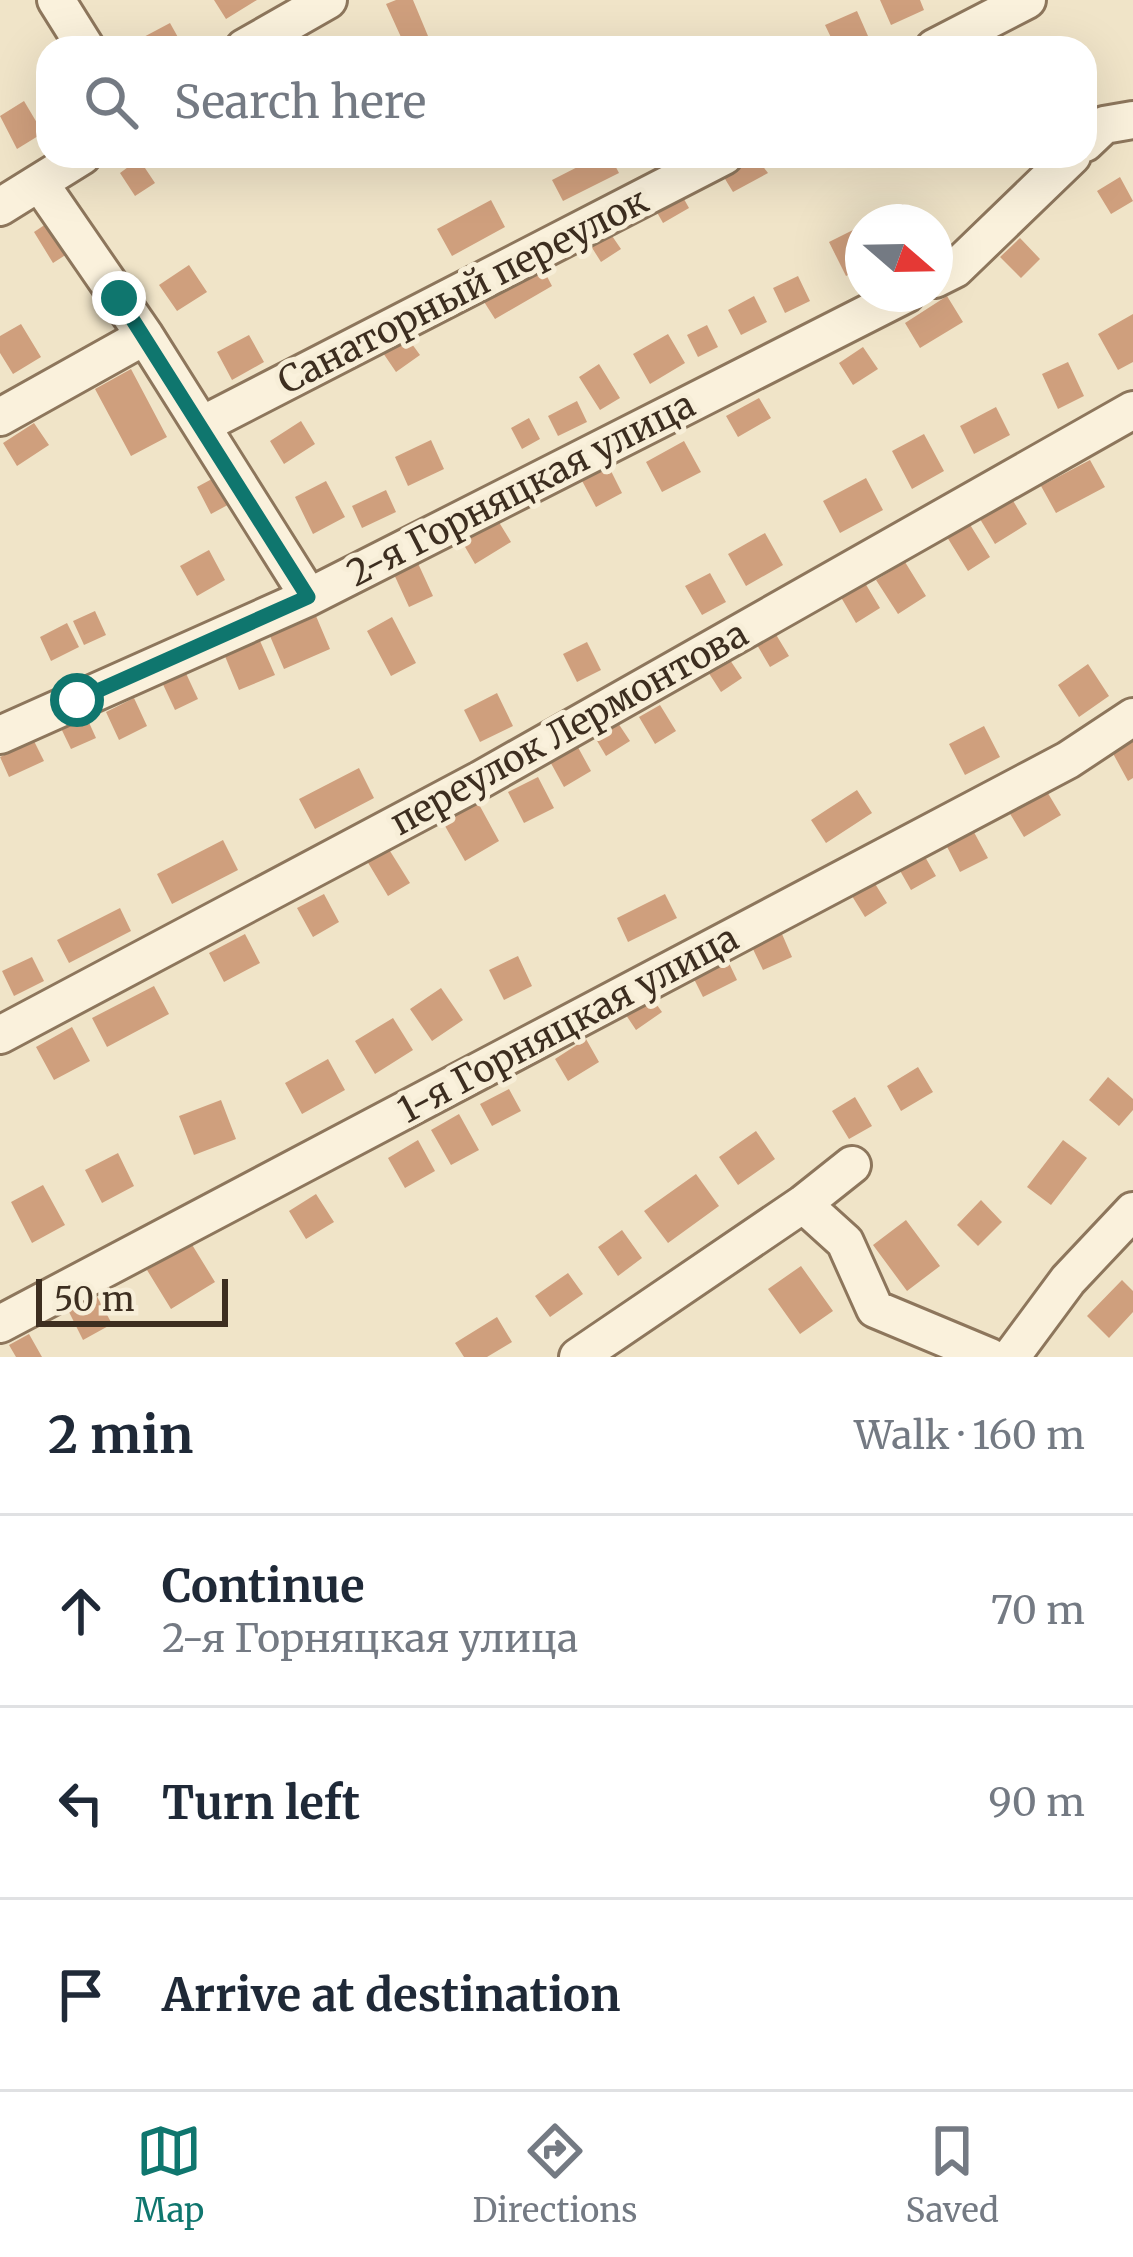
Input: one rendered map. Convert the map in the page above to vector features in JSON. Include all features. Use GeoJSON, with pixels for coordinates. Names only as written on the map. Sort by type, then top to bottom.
{"type":"FeatureCollection","features":[{"type":"Feature","properties":{"kind":"street"},"geometry":{"type":"LineString","coordinates":[[56,0],[78,36]]}},
{"type":"Feature","properties":{"kind":"street"},"geometry":{"type":"LineString","coordinates":[[265,36],[328,0]]}},
{"type":"Feature","properties":{"kind":"street"},"geometry":{"type":"LineString","coordinates":[[957,36],[1027,0]]}},
{"type":"Feature","properties":{"kind":"street"},"geometry":{"type":"LineString","coordinates":[[1097,132],[1104,125],[1133,120]]}},
{"type":"Feature","properties":{"kind":"street"},"geometry":{"type":"LineString","coordinates":[[0,207],[65,168]]}},
{"type":"Feature","properties":{"kind":"street","name":"Санаторный переулок"},"geometry":{"type":"LineString","coordinates":[[202,425],[701,168]]}},
{"type":"Feature","properties":{"kind":"street"},"geometry":{"type":"LineString","coordinates":[[953,270],[1060,168]]}},
{"type":"Feature","properties":{"kind":"street"},"geometry":{"type":"LineString","coordinates":[[41,185],[145,336],[308,597]]}},
{"type":"Feature","properties":{"kind":"street","name":"2-я Горняцкая улица"},"geometry":{"type":"LineString","coordinates":[[0,734],[308,597],[870,312]]}},
{"type":"Feature","properties":{"kind":"street"},"geometry":{"type":"LineString","coordinates":[[0,416],[145,336]]}},
{"type":"Feature","properties":{"kind":"street","name":"переулок Лермонтова"},"geometry":{"type":"LineString","coordinates":[[0,1035],[480,781],[1133,410]]}},
{"type":"Feature","properties":{"kind":"street","name":"1-я Горняцкая улица"},"geometry":{"type":"LineString","coordinates":[[0,1324],[1068,760],[1133,717]]}},
{"type":"Feature","properties":{"kind":"street"},"geometry":{"type":"LineString","coordinates":[[578,1357],[803,1204],[852,1165]]}},
{"type":"Feature","properties":{"kind":"street"},"geometry":{"type":"LineString","coordinates":[[803,1204],[845,1243],[875,1309],[990,1357]]}},
{"type":"Feature","properties":{"kind":"street"},"geometry":{"type":"LineString","coordinates":[[1011,1357],[1067,1280],[1133,1210]]}},
{"type":"Feature","properties":{"kind":"building"},"geometry":{"type":"Polygon","coordinates":[[[214,0],[257,0],[226,19],[214,0]]]}},
{"type":"Feature","properties":{"kind":"building"},"geometry":{"type":"Polygon","coordinates":[[[413,0],[428,36],[400,36],[386,4],[413,0]]]}},
{"type":"Feature","properties":{"kind":"building"},"geometry":{"type":"Polygon","coordinates":[[[880,0],[920,0],[924,10],[891,25],[880,0]]]}},
{"type":"Feature","properties":{"kind":"building"},"geometry":{"type":"Polygon","coordinates":[[[857,11],[868,36],[830,36],[825,25],[857,11]]]}},
{"type":"Feature","properties":{"kind":"building"},"geometry":{"type":"Polygon","coordinates":[[[170,23],[177,36],[146,36],[170,23]]]}},
{"type":"Feature","properties":{"kind":"building"},"geometry":{"type":"Polygon","coordinates":[[[24,101],[36,121],[36,137],[17,149],[0,116],[24,101]]]}},
{"type":"Feature","properties":{"kind":"building"},"geometry":{"type":"Polygon","coordinates":[[[145,168],[155,183],[135,196],[120,173],[145,168]]]}},
{"type":"Feature","properties":{"kind":"building"},"geometry":{"type":"Polygon","coordinates":[[[576,168],[616,168],[619,173],[563,201],[552,180],[576,168]]]}},
{"type":"Feature","properties":{"kind":"building"},"geometry":{"type":"Polygon","coordinates":[[[733,168],[764,168],[768,173],[733,192],[722,174],[733,168]]]}},
{"type":"Feature","properties":{"kind":"building"},"geometry":{"type":"Polygon","coordinates":[[[1120,177],[1133,201],[1111,214],[1097,191],[1120,177]]]}},
{"type":"Feature","properties":{"kind":"building"},"geometry":{"type":"Polygon","coordinates":[[[680,192],[689,208],[663,223],[654,207],[680,192]]]}},
{"type":"Feature","properties":{"kind":"building"},"geometry":{"type":"Polygon","coordinates":[[[491,200],[505,227],[452,256],[437,229],[491,200]]]}},
{"type":"Feature","properties":{"kind":"building"},"geometry":{"type":"Polygon","coordinates":[[[58,216],[78,247],[53,263],[34,232],[58,216]]]}},
{"type":"Feature","properties":{"kind":"building"},"geometry":{"type":"Polygon","coordinates":[[[608,230],[621,249],[601,262],[589,243],[608,230]]]}},
{"type":"Feature","properties":{"kind":"building"},"geometry":{"type":"Polygon","coordinates":[[[845,234],[845,274],[829,242],[845,234]]]}},
{"type":"Feature","properties":{"kind":"building"},"geometry":{"type":"Polygon","coordinates":[[[1020,238],[1040,259],[1021,278],[1000,257],[1020,238]]]}},
{"type":"Feature","properties":{"kind":"building"},"geometry":{"type":"Polygon","coordinates":[[[540,263],[552,286],[495,319],[481,297],[540,263]]]}},
{"type":"Feature","properties":{"kind":"building"},"geometry":{"type":"Polygon","coordinates":[[[189,265],[207,292],[177,311],[159,285],[189,265]]]}},
{"type":"Feature","properties":{"kind":"building"},"geometry":{"type":"Polygon","coordinates":[[[798,276],[810,301],[785,313],[773,288],[798,276]]]}},
{"type":"Feature","properties":{"kind":"building"},"geometry":{"type":"Polygon","coordinates":[[[754,296],[767,322],[741,335],[728,310],[754,296]]]}},
{"type":"Feature","properties":{"kind":"building"},"geometry":{"type":"Polygon","coordinates":[[[953,306],[963,322],[920,348],[905,323],[922,312],[953,312],[953,306]]]}},
{"type":"Feature","properties":{"kind":"building"},"geometry":{"type":"Polygon","coordinates":[[[1133,314],[1133,362],[1118,370],[1098,334],[1133,314]]]}},
{"type":"Feature","properties":{"kind":"building"},"geometry":{"type":"Polygon","coordinates":[[[21,324],[41,357],[13,374],[0,353],[0,336],[21,324]]]}},
{"type":"Feature","properties":{"kind":"building"},"geometry":{"type":"Polygon","coordinates":[[[707,325],[718,347],[698,357],[687,335],[707,325]]]}},
{"type":"Feature","properties":{"kind":"building"},"geometry":{"type":"Polygon","coordinates":[[[404,333],[420,355],[396,372],[381,350],[404,333]]]}},
{"type":"Feature","properties":{"kind":"building"},"geometry":{"type":"Polygon","coordinates":[[[668,334],[685,363],[650,384],[633,354],[668,334]]]}},
{"type":"Feature","properties":{"kind":"building"},"geometry":{"type":"Polygon","coordinates":[[[249,335],[264,362],[232,380],[217,352],[249,335]]]}},
{"type":"Feature","properties":{"kind":"building"},"geometry":{"type":"Polygon","coordinates":[[[863,347],[878,369],[853,385],[839,363],[863,347]]]}},
{"type":"Feature","properties":{"kind":"building"},"geometry":{"type":"Polygon","coordinates":[[[1068,362],[1084,396],[1058,409],[1042,374],[1068,362]]]}},
{"type":"Feature","properties":{"kind":"building"},"geometry":{"type":"Polygon","coordinates":[[[599,364],[620,398],[600,410],[579,377],[599,364]]]}},
{"type":"Feature","properties":{"kind":"building"},"geometry":{"type":"Polygon","coordinates":[[[131,369],[167,437],[131,456],[95,389],[131,369]]]}},
{"type":"Feature","properties":{"kind":"building"},"geometry":{"type":"Polygon","coordinates":[[[759,398],[771,418],[738,437],[726,416],[759,398]]]}},
{"type":"Feature","properties":{"kind":"building"},"geometry":{"type":"Polygon","coordinates":[[[577,401],[587,422],[558,436],[548,416],[577,401]]]}},
{"type":"Feature","properties":{"kind":"building"},"geometry":{"type":"Polygon","coordinates":[[[996,407],[1010,435],[974,454],[960,426],[996,407]]]}},
{"type":"Feature","properties":{"kind":"building"},"geometry":{"type":"Polygon","coordinates":[[[529,418],[540,439],[522,449],[511,428],[529,418]]]}},
{"type":"Feature","properties":{"kind":"building"},"geometry":{"type":"Polygon","coordinates":[[[301,421],[315,444],[284,464],[270,441],[301,421]]]}},
{"type":"Feature","properties":{"kind":"building"},"geometry":{"type":"Polygon","coordinates":[[[34,423],[49,445],[17,466],[3,443],[34,423]]]}},
{"type":"Feature","properties":{"kind":"building"},"geometry":{"type":"Polygon","coordinates":[[[924,434],[944,471],[912,489],[892,451],[924,434]]]}},
{"type":"Feature","properties":{"kind":"building"},"geometry":{"type":"Polygon","coordinates":[[[431,440],[444,469],[408,486],[395,457],[431,440]]]}},
{"type":"Feature","properties":{"kind":"building"},"geometry":{"type":"Polygon","coordinates":[[[684,441],[701,472],[662,492],[646,462],[684,441]]]}},
{"type":"Feature","properties":{"kind":"building"},"geometry":{"type":"Polygon","coordinates":[[[1090,460],[1105,487],[1056,513],[1041,486],[1090,460]]]}},
{"type":"Feature","properties":{"kind":"building"},"geometry":{"type":"Polygon","coordinates":[[[607,463],[622,493],[596,507],[580,477],[607,463]]]}},
{"type":"Feature","properties":{"kind":"building"},"geometry":{"type":"Polygon","coordinates":[[[223,473],[237,500],[211,514],[197,487],[223,473]]]}},
{"type":"Feature","properties":{"kind":"building"},"geometry":{"type":"Polygon","coordinates":[[[866,478],[883,510],[840,533],[823,501],[866,478]]]}},
{"type":"Feature","properties":{"kind":"building"},"geometry":{"type":"Polygon","coordinates":[[[326,481],[345,517],[313,534],[295,497],[326,481]]]}},
{"type":"Feature","properties":{"kind":"building"},"geometry":{"type":"Polygon","coordinates":[[[386,490],[396,512],[362,528],[352,506],[386,490]]]}},
{"type":"Feature","properties":{"kind":"building"},"geometry":{"type":"Polygon","coordinates":[[[1012,499],[1027,524],[995,544],[980,519],[1012,499]]]}},
{"type":"Feature","properties":{"kind":"building"},"geometry":{"type":"Polygon","coordinates":[[[497,519],[511,542],[475,564],[461,540],[497,519]]]}},
{"type":"Feature","properties":{"kind":"building"},"geometry":{"type":"Polygon","coordinates":[[[969,523],[990,557],[968,571],[947,537],[969,523]]]}},
{"type":"Feature","properties":{"kind":"building"},"geometry":{"type":"Polygon","coordinates":[[[765,533],[783,565],[746,586],[728,554],[765,533]]]}},
{"type":"Feature","properties":{"kind":"building"},"geometry":{"type":"Polygon","coordinates":[[[209,550],[225,580],[197,596],[180,566],[209,550]]]}},
{"type":"Feature","properties":{"kind":"building"},"geometry":{"type":"Polygon","coordinates":[[[416,559],[433,596],[409,607],[392,570],[416,559]]]}},
{"type":"Feature","properties":{"kind":"building"},"geometry":{"type":"Polygon","coordinates":[[[905,562],[926,596],[898,614],[876,580],[905,562]]]}},
{"type":"Feature","properties":{"kind":"building"},"geometry":{"type":"Polygon","coordinates":[[[710,573],[726,602],[702,615],[685,586],[710,573]]]}},
{"type":"Feature","properties":{"kind":"building"},"geometry":{"type":"Polygon","coordinates":[[[859,573],[880,608],[856,623],[835,587],[859,573]]]}},
{"type":"Feature","properties":{"kind":"building"},"geometry":{"type":"Polygon","coordinates":[[[95,611],[106,635],[84,645],[73,621],[95,611]]]}},
{"type":"Feature","properties":{"kind":"building"},"geometry":{"type":"Polygon","coordinates":[[[316,616],[330,649],[284,669],[270,636],[316,616]]]}},
{"type":"Feature","properties":{"kind":"building"},"geometry":{"type":"Polygon","coordinates":[[[392,617],[416,663],[391,676],[367,631],[392,617]]]}},
{"type":"Feature","properties":{"kind":"building"},"geometry":{"type":"Polygon","coordinates":[[[67,623],[79,647],[51,661],[40,637],[67,623]]]}},
{"type":"Feature","properties":{"kind":"building"},"geometry":{"type":"Polygon","coordinates":[[[769,623],[789,656],[770,667],[750,633],[769,623]]]}},
{"type":"Feature","properties":{"kind":"building"},"geometry":{"type":"Polygon","coordinates":[[[257,634],[275,675],[239,690],[222,649],[257,634]]]}},
{"type":"Feature","properties":{"kind":"building"},"geometry":{"type":"Polygon","coordinates":[[[587,642],[601,670],[577,682],[563,654],[587,642]]]}},
{"type":"Feature","properties":{"kind":"building"},"geometry":{"type":"Polygon","coordinates":[[[724,651],[742,678],[721,692],[703,664],[724,651]]]}},
{"type":"Feature","properties":{"kind":"building"},"geometry":{"type":"Polygon","coordinates":[[[1088,664],[1109,696],[1079,717],[1058,685],[1088,664]]]}},
{"type":"Feature","properties":{"kind":"building"},"geometry":{"type":"Polygon","coordinates":[[[183,667],[198,699],[175,710],[160,678],[183,667]]]}},
{"type":"Feature","properties":{"kind":"building"},"geometry":{"type":"Polygon","coordinates":[[[497,693],[513,726],[480,742],[464,710],[497,693]]]}},
{"type":"Feature","properties":{"kind":"building"},"geometry":{"type":"Polygon","coordinates":[[[134,698],[147,726],[119,740],[106,712],[134,698]]]}},
{"type":"Feature","properties":{"kind":"building"},"geometry":{"type":"Polygon","coordinates":[[[660,705],[676,731],[655,744],[639,717],[660,705]]]}},
{"type":"Feature","properties":{"kind":"building"},"geometry":{"type":"Polygon","coordinates":[[[82,707],[96,738],[71,749],[56,718],[82,707]]]}},
{"type":"Feature","properties":{"kind":"building"},"geometry":{"type":"Polygon","coordinates":[[[612,714],[630,741],[606,756],[590,729],[612,714]]]}},
{"type":"Feature","properties":{"kind":"building"},"geometry":{"type":"Polygon","coordinates":[[[984,726],[1000,757],[965,775],[949,744],[984,726]]]}},
{"type":"Feature","properties":{"kind":"building"},"geometry":{"type":"Polygon","coordinates":[[[1133,735],[1133,778],[1128,781],[1110,748],[1133,735]]]}},
{"type":"Feature","properties":{"kind":"building"},"geometry":{"type":"Polygon","coordinates":[[[574,740],[591,771],[564,787],[547,756],[574,740]]]}},
{"type":"Feature","properties":{"kind":"building"},"geometry":{"type":"Polygon","coordinates":[[[34,741],[44,761],[9,777],[0,757],[34,741]]]}},
{"type":"Feature","properties":{"kind":"building"},"geometry":{"type":"Polygon","coordinates":[[[359,768],[374,798],[315,829],[299,799],[359,768]]]}},
{"type":"Feature","properties":{"kind":"building"},"geometry":{"type":"Polygon","coordinates":[[[538,777],[554,808],[524,823],[508,792],[538,777]]]}},
{"type":"Feature","properties":{"kind":"building"},"geometry":{"type":"Polygon","coordinates":[[[1043,785],[1061,815],[1024,837],[1006,807],[1043,785]]]}},
{"type":"Feature","properties":{"kind":"building"},"geometry":{"type":"Polygon","coordinates":[[[857,790],[872,813],[826,843],[811,820],[857,790]]]}},
{"type":"Feature","properties":{"kind":"building"},"geometry":{"type":"Polygon","coordinates":[[[476,799],[499,841],[465,861],[441,819],[476,799]]]}},
{"type":"Feature","properties":{"kind":"building"},"geometry":{"type":"Polygon","coordinates":[[[969,823],[988,858],[960,872],[942,837],[969,823]]]}},
{"type":"Feature","properties":{"kind":"building"},"geometry":{"type":"Polygon","coordinates":[[[223,840],[238,870],[172,904],[157,874],[223,840]]]}},
{"type":"Feature","properties":{"kind":"building"},"geometry":{"type":"Polygon","coordinates":[[[385,843],[410,883],[388,896],[364,856],[385,843]]]}},
{"type":"Feature","properties":{"kind":"building"},"geometry":{"type":"Polygon","coordinates":[[[920,848],[936,876],[911,890],[895,862],[920,848]]]}},
{"type":"Feature","properties":{"kind":"building"},"geometry":{"type":"Polygon","coordinates":[[[869,874],[887,903],[865,917],[847,888],[869,874]]]}},
{"type":"Feature","properties":{"kind":"building"},"geometry":{"type":"Polygon","coordinates":[[[324,894],[339,922],[313,937],[297,908],[324,894]]]}},
{"type":"Feature","properties":{"kind":"building"},"geometry":{"type":"Polygon","coordinates":[[[665,894],[677,918],[628,942],[617,918],[665,894]]]}},
{"type":"Feature","properties":{"kind":"building"},"geometry":{"type":"Polygon","coordinates":[[[120,908],[131,931],[69,963],[57,940],[120,908]]]}},
{"type":"Feature","properties":{"kind":"building"},"geometry":{"type":"Polygon","coordinates":[[[245,934],[260,963],[224,982],[209,953],[245,934]]]}},
{"type":"Feature","properties":{"kind":"building"},"geometry":{"type":"Polygon","coordinates":[[[782,934],[792,957],[763,970],[752,947],[782,934]]]}},
{"type":"Feature","properties":{"kind":"building"},"geometry":{"type":"Polygon","coordinates":[[[518,956],[532,986],[504,1000],[489,970],[518,956]]]}},
{"type":"Feature","properties":{"kind":"building"},"geometry":{"type":"Polygon","coordinates":[[[32,957],[44,981],[14,996],[2,971],[32,957]]]}},
{"type":"Feature","properties":{"kind":"building"},"geometry":{"type":"Polygon","coordinates":[[[727,959],[737,980],[703,997],[693,977],[727,959]]]}},
{"type":"Feature","properties":{"kind":"building"},"geometry":{"type":"Polygon","coordinates":[[[154,986],[169,1014],[107,1047],[92,1018],[154,986]]]}},
{"type":"Feature","properties":{"kind":"building"},"geometry":{"type":"Polygon","coordinates":[[[441,988],[463,1020],[432,1041],[410,1009],[441,988]]]}},
{"type":"Feature","properties":{"kind":"building"},"geometry":{"type":"Polygon","coordinates":[[[652,998],[662,1012],[636,1030],[626,1015],[652,998]]]}},
{"type":"Feature","properties":{"kind":"building"},"geometry":{"type":"Polygon","coordinates":[[[393,1018],[413,1050],[375,1074],[355,1041],[393,1018]]]}},
{"type":"Feature","properties":{"kind":"building"},"geometry":{"type":"Polygon","coordinates":[[[72,1027],[90,1061],[54,1080],[36,1047],[72,1027]]]}},
{"type":"Feature","properties":{"kind":"building"},"geometry":{"type":"Polygon","coordinates":[[[586,1039],[599,1062],[568,1081],[555,1059],[586,1039]]]}},
{"type":"Feature","properties":{"kind":"building"},"geometry":{"type":"Polygon","coordinates":[[[328,1059],[345,1090],[302,1114],[285,1083],[328,1059]]]}},
{"type":"Feature","properties":{"kind":"building"},"geometry":{"type":"Polygon","coordinates":[[[918,1067],[933,1092],[901,1111],[887,1086],[918,1067]]]}},
{"type":"Feature","properties":{"kind":"building"},"geometry":{"type":"Polygon","coordinates":[[[1108,1077],[1133,1099],[1133,1110],[1119,1126],[1089,1100],[1108,1077]]]}},
{"type":"Feature","properties":{"kind":"building"},"geometry":{"type":"Polygon","coordinates":[[[509,1089],[521,1111],[492,1126],[480,1104],[509,1089]]]}},
{"type":"Feature","properties":{"kind":"building"},"geometry":{"type":"Polygon","coordinates":[[[855,1097],[872,1126],[849,1139],[832,1111],[855,1097]]]}},
{"type":"Feature","properties":{"kind":"building"},"geometry":{"type":"Polygon","coordinates":[[[221,1100],[236,1139],[194,1155],[179,1116],[221,1100]]]}},
{"type":"Feature","properties":{"kind":"building"},"geometry":{"type":"Polygon","coordinates":[[[459,1114],[479,1150],[451,1165],[431,1130],[459,1114]]]}},
{"type":"Feature","properties":{"kind":"building"},"geometry":{"type":"Polygon","coordinates":[[[756,1131],[775,1159],[738,1185],[719,1157],[756,1131]]]}},
{"type":"Feature","properties":{"kind":"building"},"geometry":{"type":"Polygon","coordinates":[[[418,1140],[435,1171],[405,1188],[388,1158],[418,1140]]]}},
{"type":"Feature","properties":{"kind":"building"},"geometry":{"type":"Polygon","coordinates":[[[1063,1140],[1087,1158],[1051,1205],[1027,1187],[1063,1140]]]}},
{"type":"Feature","properties":{"kind":"building"},"geometry":{"type":"Polygon","coordinates":[[[118,1153],[134,1186],[102,1203],[85,1170],[118,1153]]]}},
{"type":"Feature","properties":{"kind":"building"},"geometry":{"type":"Polygon","coordinates":[[[696,1174],[719,1206],[668,1243],[644,1211],[696,1174]]]}},
{"type":"Feature","properties":{"kind":"building"},"geometry":{"type":"Polygon","coordinates":[[[43,1185],[65,1225],[32,1243],[11,1202],[43,1185]]]}},
{"type":"Feature","properties":{"kind":"building"},"geometry":{"type":"Polygon","coordinates":[[[316,1194],[334,1222],[306,1239],[289,1211],[316,1194]]]}},
{"type":"Feature","properties":{"kind":"building"},"geometry":{"type":"Polygon","coordinates":[[[981,1200],[1002,1222],[978,1246],[957,1225],[981,1200]]]}},
{"type":"Feature","properties":{"kind":"building"},"geometry":{"type":"Polygon","coordinates":[[[906,1220],[940,1266],[907,1291],[873,1245],[906,1220]]]}},
{"type":"Feature","properties":{"kind":"building"},"geometry":{"type":"Polygon","coordinates":[[[622,1230],[642,1258],[618,1276],[598,1247],[622,1230]]]}},
{"type":"Feature","properties":{"kind":"building"},"geometry":{"type":"Polygon","coordinates":[[[191,1243],[215,1282],[171,1309],[147,1270],[191,1243]]]}},
{"type":"Feature","properties":{"kind":"building"},"geometry":{"type":"Polygon","coordinates":[[[801,1266],[833,1311],[800,1334],[768,1289],[801,1266]]]}},
{"type":"Feature","properties":{"kind":"building"},"geometry":{"type":"Polygon","coordinates":[[[568,1273],[583,1294],[550,1317],[535,1296],[568,1273]]]}},
{"type":"Feature","properties":{"kind":"building"},"geometry":{"type":"Polygon","coordinates":[[[1122,1280],[1133,1291],[1133,1312],[1109,1338],[1087,1316],[1122,1280]]]}},
{"type":"Feature","properties":{"kind":"building"},"geometry":{"type":"Polygon","coordinates":[[[94,1291],[112,1324],[83,1340],[66,1306],[94,1291]]]}},
{"type":"Feature","properties":{"kind":"building"},"geometry":{"type":"Polygon","coordinates":[[[497,1317],[512,1342],[487,1357],[464,1357],[455,1343],[497,1317]]]}},
{"type":"Feature","properties":{"kind":"building"},"geometry":{"type":"Polygon","coordinates":[[[29,1334],[42,1357],[16,1357],[9,1345],[29,1334]]]}},
{"type":"Feature","properties":{"kind":"route"},"geometry":{"type":"LineString","coordinates":[[77,700],[308,597],[119,298]]}}]}
